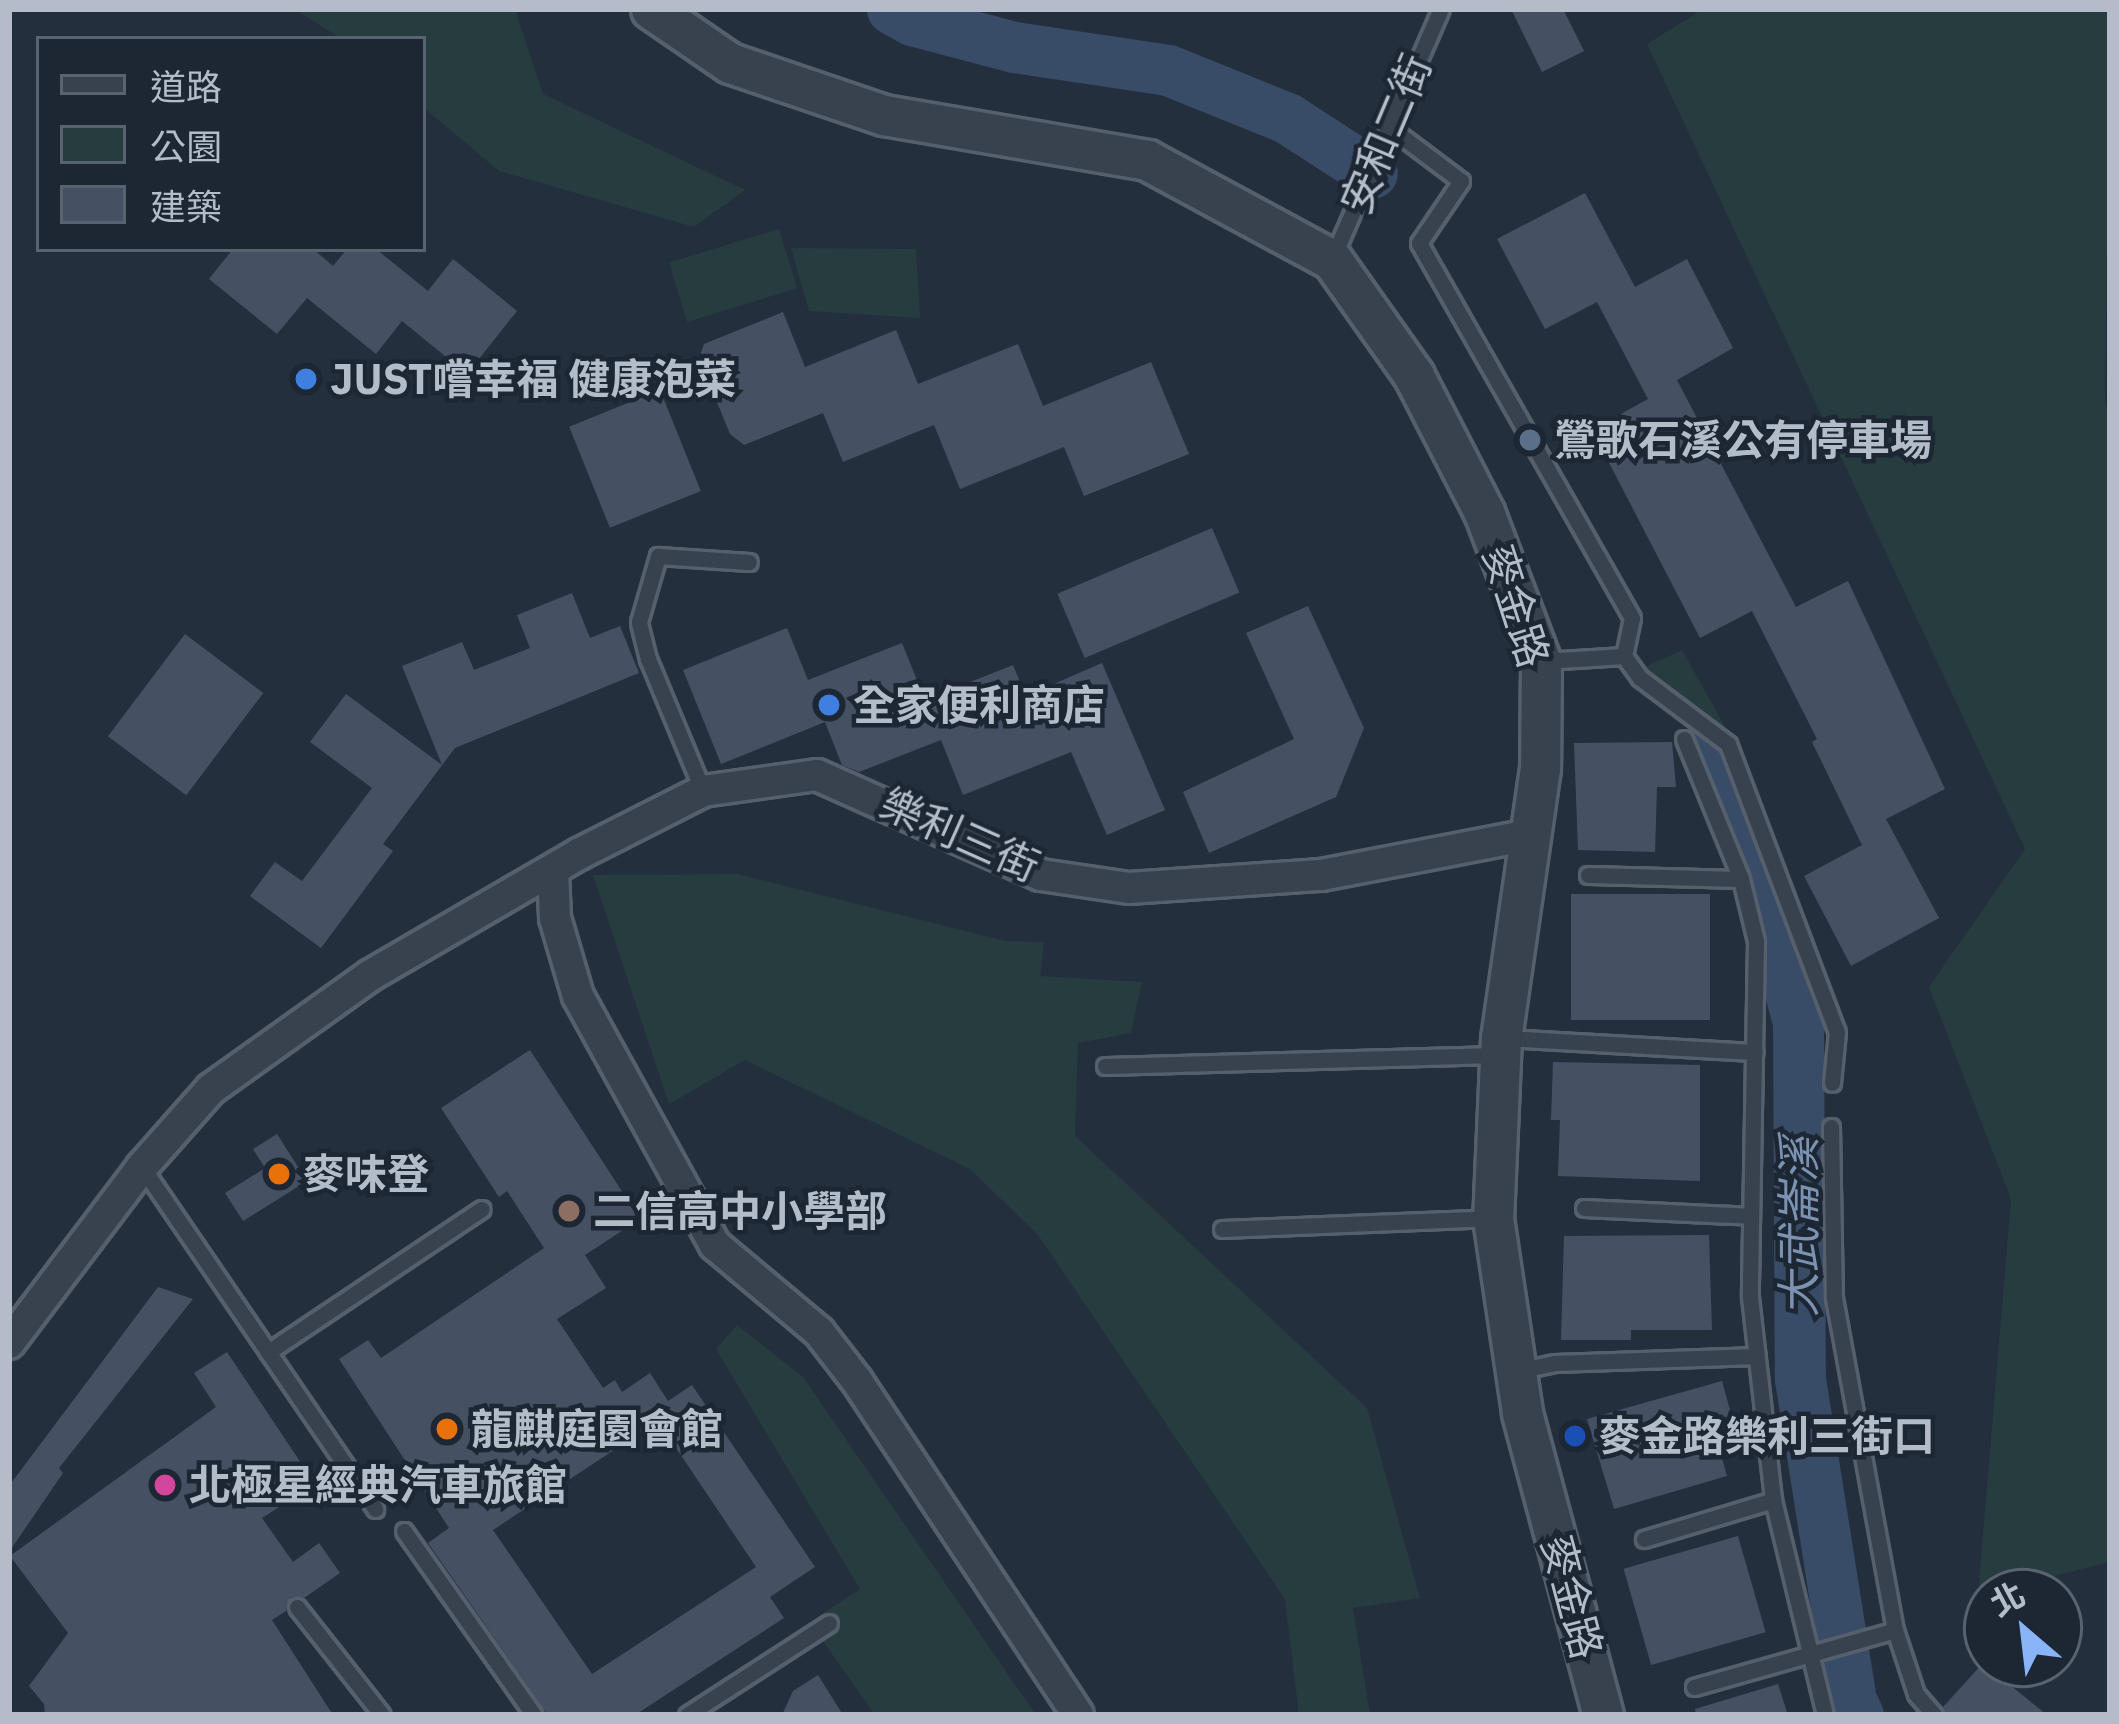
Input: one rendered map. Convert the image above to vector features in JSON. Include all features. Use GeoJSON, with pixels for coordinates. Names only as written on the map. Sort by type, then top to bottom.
{"type":"FeatureCollection","features":[{"type":"Feature","properties":{"kind":"street","name":"麥金路"},"geometry":{"type":"LineString","coordinates":[[651,9],[730,63],[884,115],[1147,160],[1338,246],[1414,376],[1484,512],[1541,662],[1544,718],[1501,1046],[1493,1217],[1514,1371],[1603,1715]]}},
{"type":"Feature","properties":{"kind":"street","name":"樂利三街"},"geometry":{"type":"LineString","coordinates":[[9,1342],[142,1167],[211,1089],[269,1043],[371,975],[553,870],[703,791],[817,775],[1041,875],[1129,888],[1322,875],[1530,836]]}},
{"type":"Feature","properties":{"kind":"street"},"geometry":{"type":"LineString","coordinates":[[553,870],[555,918],[578,996],[715,1245],[819,1332],[857,1381],[1078,1715]]}},
{"type":"Feature","properties":{"kind":"lane","name":"安和二街"},"geometry":{"type":"LineString","coordinates":[[1338,246],[1441,9]]}},
{"type":"Feature","properties":{"kind":"lane"},"geometry":{"type":"LineString","coordinates":[[1389,127],[1461,181],[1419,243],[1632,618],[1624,656],[1640,678],[1727,744],[1837,1032],[1832,1083]]}},
{"type":"Feature","properties":{"kind":"lane"},"geometry":{"type":"LineString","coordinates":[[703,791],[648,659],[639,622],[658,556],[749,562]]}},
{"type":"Feature","properties":{"kind":"lane"},"geometry":{"type":"LineString","coordinates":[[1541,662],[1624,656]]}},
{"type":"Feature","properties":{"kind":"lane"},"geometry":{"type":"LineString","coordinates":[[1684,739],[1741,879],[1756,941],[1750,1298],[1773,1500],[1825,1715]]}},
{"type":"Feature","properties":{"kind":"lane"},"geometry":{"type":"LineString","coordinates":[[1588,875],[1741,879]]}},
{"type":"Feature","properties":{"kind":"lane"},"geometry":{"type":"LineString","coordinates":[[1105,1066],[1501,1046],[1755,1052]]}},
{"type":"Feature","properties":{"kind":"lane"},"geometry":{"type":"LineString","coordinates":[[1831,1127],[1834,1298],[1895,1630],[1916,1694],[1934,1715]]}},
{"type":"Feature","properties":{"kind":"lane"},"geometry":{"type":"LineString","coordinates":[[142,1167],[375,1509]]}},
{"type":"Feature","properties":{"kind":"lane"},"geometry":{"type":"LineString","coordinates":[[1584,1208],[1750,1216]]}},
{"type":"Feature","properties":{"kind":"lane"},"geometry":{"type":"LineString","coordinates":[[268,1352],[482,1209]]}},
{"type":"Feature","properties":{"kind":"lane"},"geometry":{"type":"LineString","coordinates":[[1222,1229],[1493,1217]]}},
{"type":"Feature","properties":{"kind":"lane"},"geometry":{"type":"LineString","coordinates":[[1514,1371],[1555,1363],[1757,1356]]}},
{"type":"Feature","properties":{"kind":"lane"},"geometry":{"type":"LineString","coordinates":[[1644,1539],[1773,1500]]}},
{"type":"Feature","properties":{"kind":"lane"},"geometry":{"type":"LineString","coordinates":[[404,1531],[534,1715]]}},
{"type":"Feature","properties":{"kind":"lane"},"geometry":{"type":"LineString","coordinates":[[297,1606],[380,1715]]}},
{"type":"Feature","properties":{"kind":"lane"},"geometry":{"type":"LineString","coordinates":[[687,1715],[829,1623]]}},
{"type":"Feature","properties":{"kind":"lane"},"geometry":{"type":"LineString","coordinates":[[1694,1687],[1895,1630]]}},
{"type":"Feature","properties":{"kind":"green space"},"geometry":{"type":"Polygon","coordinates":[[[294,9],[515,9],[543,94],[745,190],[694,227],[499,171],[426,110],[426,36],[337,36],[294,9]]]}},
{"type":"Feature","properties":{"kind":"green space"},"geometry":{"type":"Polygon","coordinates":[[[1703,9],[2110,9],[2105,401],[2110,424],[2110,1562],[2083,1569],[1980,1568],[2011,1199],[1929,987],[2025,849],[1647,44],[1703,9]]]}},
{"type":"Feature","properties":{"kind":"green space"},"geometry":{"type":"Polygon","coordinates":[[[779,229],[797,288],[687,322],[669,263],[779,229]]]}},
{"type":"Feature","properties":{"kind":"green space"},"geometry":{"type":"Polygon","coordinates":[[[791,248],[916,249],[920,318],[809,311],[791,248]]]}},
{"type":"Feature","properties":{"kind":"green space"},"geometry":{"type":"Polygon","coordinates":[[[1682,650],[1724,725],[1712,731],[1641,669],[1682,650]]]}},
{"type":"Feature","properties":{"kind":"green space"},"geometry":{"type":"Polygon","coordinates":[[[737,874],[1005,941],[1044,942],[1040,976],[1142,982],[1131,1033],[1078,1043],[1075,1136],[1367,1408],[1420,1598],[1353,1608],[1370,1715],[1299,1715],[1285,1599],[1038,1235],[970,1169],[745,1060],[669,1104],[593,875],[737,874]]]}},
{"type":"Feature","properties":{"kind":"green space"},"geometry":{"type":"Polygon","coordinates":[[[737,1325],[803,1377],[1036,1715],[875,1715],[816,1631],[829,1623],[823,1613],[860,1589],[716,1349],[737,1325]]]}},
{"type":"Feature","properties":{"kind":"building"},"geometry":{"type":"Polygon","coordinates":[[[1511,9],[1563,9],[1584,51],[1542,72],[1511,9]]]}},
{"type":"Feature","properties":{"kind":"building"},"geometry":{"type":"Polygon","coordinates":[[[1585,193],[1635,287],[1687,259],[1733,348],[1677,380],[1796,607],[1848,581],[1945,789],[1886,819],[1939,918],[1851,966],[1804,876],[1862,845],[1812,742],[1817,739],[1752,611],[1700,638],[1592,430],[1648,399],[1597,302],[1545,329],[1497,239],[1585,193]]]}},
{"type":"Feature","properties":{"kind":"building"},"geometry":{"type":"Polygon","coordinates":[[[231,252],[317,252],[333,266],[345,252],[380,252],[428,291],[453,259],[517,311],[467,374],[402,321],[376,354],[307,298],[277,334],[209,279],[231,252]]]}},
{"type":"Feature","properties":{"kind":"building"},"geometry":{"type":"Polygon","coordinates":[[[783,312],[805,367],[896,330],[918,384],[1018,344],[1043,406],[1151,362],[1189,454],[1084,496],[1064,447],[960,489],[934,425],[843,462],[823,413],[744,445],[730,434],[699,358],[704,344],[783,312]]]}},
{"type":"Feature","properties":{"kind":"building"},"geometry":{"type":"Polygon","coordinates":[[[660,390],[701,491],[610,528],[569,427],[660,390]]]}},
{"type":"Feature","properties":{"kind":"building"},"geometry":{"type":"Polygon","coordinates":[[[1212,528],[1239,592],[1085,658],[1057,594],[1212,528]]]}},
{"type":"Feature","properties":{"kind":"building"},"geometry":{"type":"Polygon","coordinates":[[[572,593],[590,638],[620,626],[639,673],[455,748],[383,844],[393,851],[321,948],[250,896],[275,862],[302,881],[372,788],[310,742],[346,694],[442,765],[402,666],[462,642],[474,670],[530,648],[517,615],[572,593]]]}},
{"type":"Feature","properties":{"kind":"building"},"geometry":{"type":"Polygon","coordinates":[[[1308,606],[1364,728],[1336,797],[1209,853],[1183,792],[1294,739],[1246,633],[1308,606]]]}},
{"type":"Feature","properties":{"kind":"building"},"geometry":{"type":"Polygon","coordinates":[[[787,628],[808,680],[902,643],[925,700],[1013,665],[1026,696],[1102,663],[1165,810],[1107,835],[1071,752],[963,795],[941,740],[859,772],[842,765],[825,722],[721,764],[683,670],[787,628]]]}},
{"type":"Feature","properties":{"kind":"building"},"geometry":{"type":"Polygon","coordinates":[[[185,634],[263,693],[186,795],[108,736],[185,634]]]}},
{"type":"Feature","properties":{"kind":"building"},"geometry":{"type":"Polygon","coordinates":[[[1672,742],[1676,787],[1657,787],[1655,852],[1578,850],[1574,743],[1672,742]]]}},
{"type":"Feature","properties":{"kind":"building"},"geometry":{"type":"Polygon","coordinates":[[[1571,894],[1710,894],[1710,1020],[1571,1020],[1571,894]]]}},
{"type":"Feature","properties":{"kind":"building"},"geometry":{"type":"Polygon","coordinates":[[[530,1050],[640,1219],[585,1255],[606,1288],[557,1319],[603,1388],[615,1380],[622,1392],[650,1373],[668,1401],[692,1385],[815,1567],[770,1597],[784,1618],[635,1715],[548,1715],[428,1543],[449,1528],[339,1359],[368,1340],[381,1358],[544,1248],[507,1191],[499,1197],[441,1108],[530,1050]],[[658,1421],[493,1530],[592,1674],[756,1567],[658,1421]]]}},
{"type":"Feature","properties":{"kind":"building"},"geometry":{"type":"Polygon","coordinates":[[[1553,1062],[1700,1065],[1700,1181],[1558,1176],[1560,1120],[1551,1120],[1553,1062]]]}},
{"type":"Feature","properties":{"kind":"building","name":"麥味登"},"geometry":{"type":"Polygon","coordinates":[[[277,1134],[307,1181],[243,1221],[225,1193],[265,1168],[253,1149],[277,1134]]]}},
{"type":"Feature","properties":{"kind":"building"},"geometry":{"type":"Polygon","coordinates":[[[1709,1235],[1712,1330],[1631,1330],[1631,1340],[1561,1340],[1564,1236],[1709,1235]]]}},
{"type":"Feature","properties":{"kind":"building"},"geometry":{"type":"Polygon","coordinates":[[[158,1287],[193,1299],[59,1468],[63,1473],[9,1552],[9,1486],[158,1287]]]}},
{"type":"Feature","properties":{"kind":"building"},"geometry":{"type":"Polygon","coordinates":[[[227,1352],[315,1484],[262,1518],[293,1562],[319,1543],[340,1573],[304,1598],[291,1597],[286,1611],[272,1620],[333,1715],[45,1715],[44,1704],[29,1686],[68,1633],[10,1556],[216,1407],[194,1373],[227,1352]]]}},
{"type":"Feature","properties":{"kind":"building"},"geometry":{"type":"Polygon","coordinates":[[[1722,1381],[1733,1421],[1713,1426],[1727,1476],[1614,1509],[1587,1419],[1722,1381]]]}},
{"type":"Feature","properties":{"kind":"building"},"geometry":{"type":"Polygon","coordinates":[[[1738,1536],[1766,1632],[1651,1665],[1624,1569],[1738,1536]]]}},
{"type":"Feature","properties":{"kind":"building"},"geometry":{"type":"Polygon","coordinates":[[[818,1675],[843,1715],[782,1715],[793,1691],[818,1675]]]}},
{"type":"Feature","properties":{"kind":"building"},"geometry":{"type":"Polygon","coordinates":[[[1778,1684],[1788,1715],[1696,1715],[1695,1709],[1778,1684]]]}},
{"type":"Feature","properties":{"kind":"building"},"geometry":{"type":"Polygon","coordinates":[[[1963,1685],[2014,1688],[2047,1715],[1946,1715],[1943,1707],[1963,1685]]]}},
{"type":"Feature","properties":{"kind":"waterway","name":"大武崙溪"},"geometry":{"type":"LineString","coordinates":[[892,9],[912,20],[1014,47],[1168,70],[1287,118],[1372,173]]}},
{"type":"Feature","properties":{"kind":"waterway","name":"大武崙溪"},"geometry":{"type":"LineString","coordinates":[[1707,750],[1757,870],[1798,1022],[1800,1379],[1851,1700],[1858,1715]]}},
{"type":"Feature","properties":{"kind":"place","name":"JUST嚐幸福 健康泡菜"},"geometry":{"type":"Point","coordinates":[306,379]}},
{"type":"Feature","properties":{"kind":"place","name":"鶯歌石溪公有停車場"},"geometry":{"type":"Point","coordinates":[1530,440]}},
{"type":"Feature","properties":{"kind":"place","name":"全家便利商店"},"geometry":{"type":"Point","coordinates":[829,705]}},
{"type":"Feature","properties":{"kind":"place","name":"麥味登"},"geometry":{"type":"Point","coordinates":[279,1174]}},
{"type":"Feature","properties":{"kind":"place","name":"二信高中小學部"},"geometry":{"type":"Point","coordinates":[569,1211]}},
{"type":"Feature","properties":{"kind":"place","name":"龍麒庭園會館"},"geometry":{"type":"Point","coordinates":[447,1429]}},
{"type":"Feature","properties":{"kind":"place","name":"麥金路樂利三街口"},"geometry":{"type":"Point","coordinates":[1575,1436]}},
{"type":"Feature","properties":{"kind":"place","name":"北極星經典汽車旅館"},"geometry":{"type":"Point","coordinates":[165,1485]}}]}
